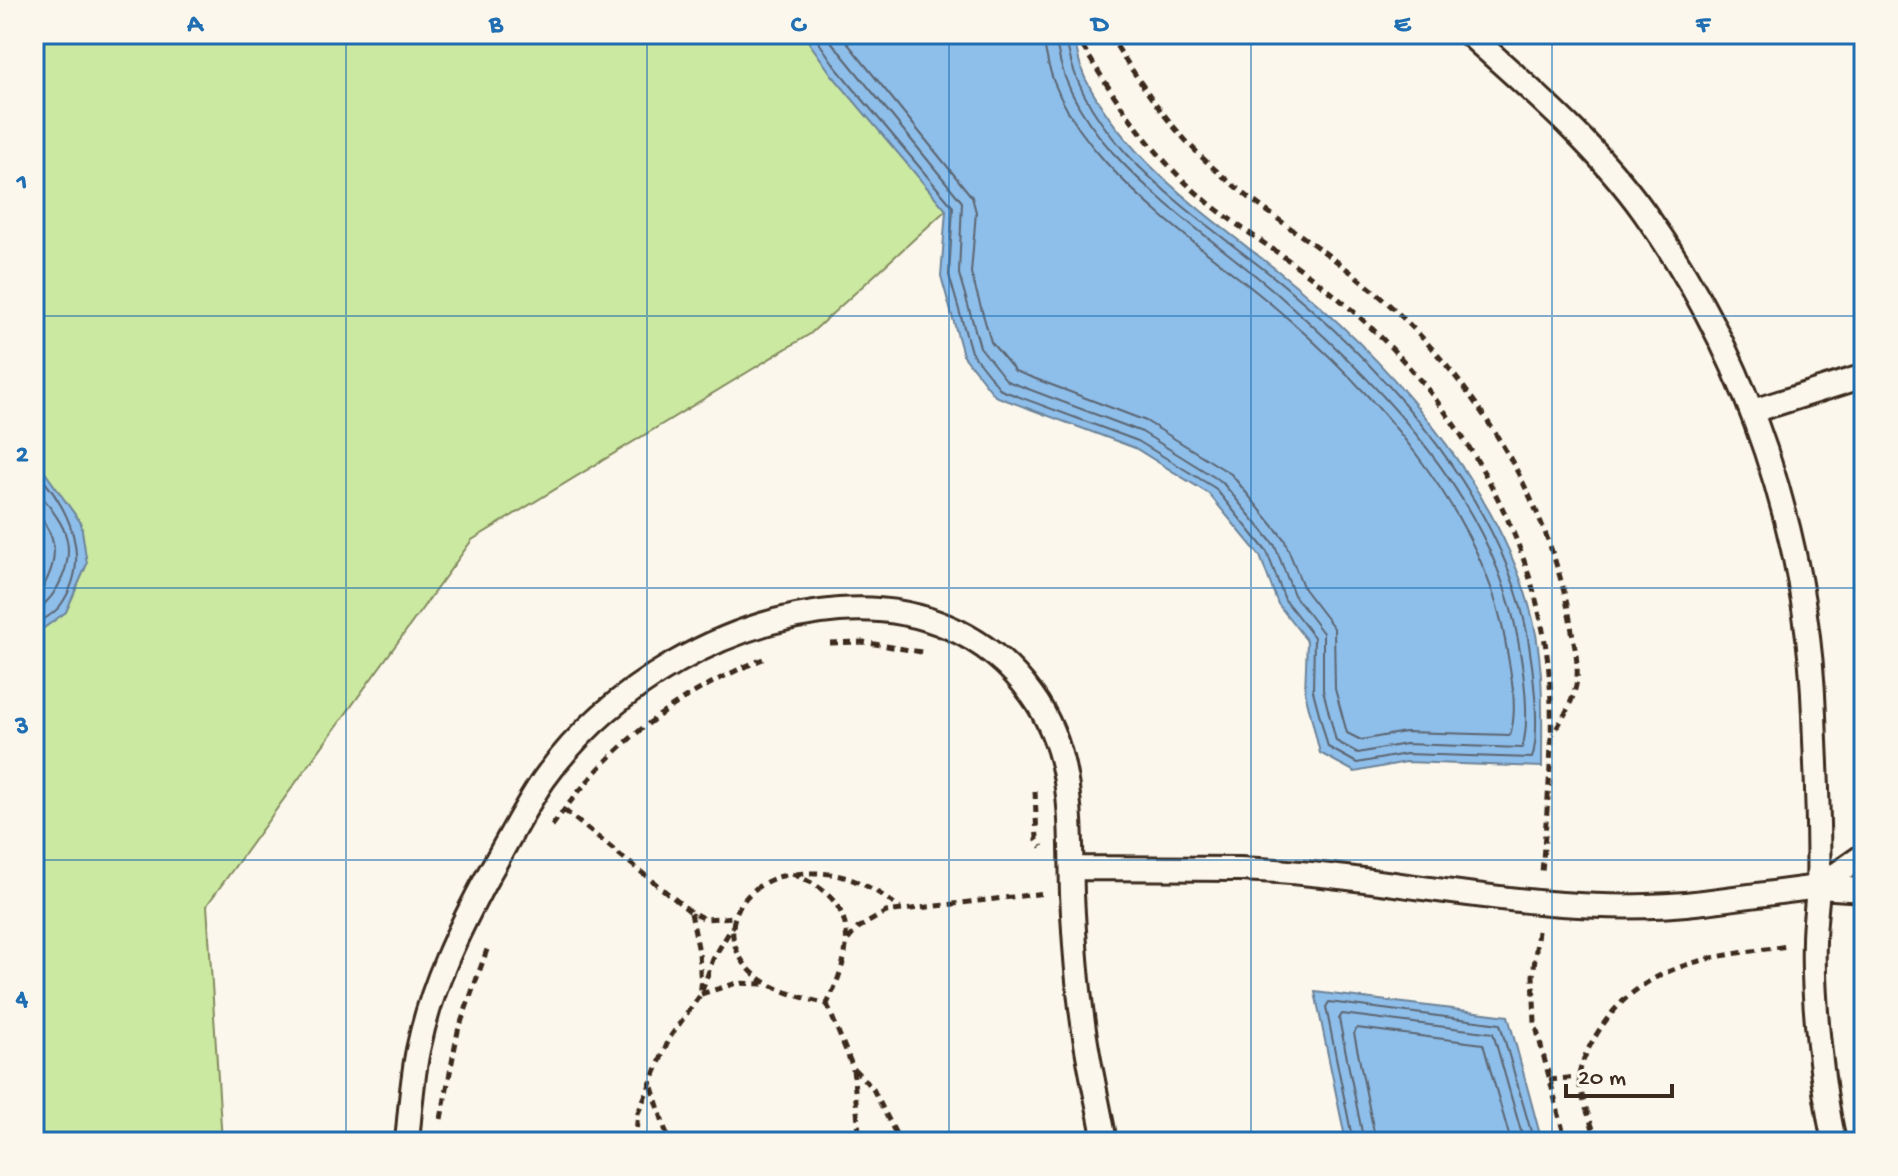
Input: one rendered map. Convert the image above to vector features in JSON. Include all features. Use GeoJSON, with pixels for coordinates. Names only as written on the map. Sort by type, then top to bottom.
{"type":"FeatureCollection","features":[{"type":"Feature","properties":{"kind":"lane"},"geometry":{"type":"LineString","coordinates":[[1469,34],[1581,139],[1643,210],[1688,277],[1724,343],[1753,411],[1792,551],[1807,633],[1814,711],[1818,887],[1813,943],[1834,1142]]}},
{"type":"Feature","properties":{"kind":"lane"},"geometry":{"type":"LineString","coordinates":[[1753,411],[1864,376]]}},
{"type":"Feature","properties":{"kind":"lane"},"geometry":{"type":"LineString","coordinates":[[407,1142],[418,1051],[444,962],[462,923],[527,806],[557,763],[605,713],[674,663],[715,644],[815,612],[863,609],[934,620],[967,634],[1014,672],[1048,721],[1065,768],[1083,1023],[1105,1142]]}},
{"type":"Feature","properties":{"kind":"lane"},"geometry":{"type":"LineString","coordinates":[[1818,887],[1864,855]]}},
{"type":"Feature","properties":{"kind":"lane"},"geometry":{"type":"LineString","coordinates":[[1072,879],[1239,869],[1585,906],[1648,908],[1818,887],[1864,890]]}},
{"type":"Feature","properties":{"kind":"path"},"geometry":{"type":"LineString","coordinates":[[1075,34],[1124,113],[1188,185],[1324,286],[1378,334],[1427,389],[1469,448],[1505,512],[1533,579],[1547,657],[1552,735],[1541,886]]}},
{"type":"Feature","properties":{"kind":"path"},"geometry":{"type":"LineString","coordinates":[[1109,34],[1148,95],[1208,163],[1342,263],[1399,314],[1450,370],[1494,433],[1531,499],[1561,570],[1576,653],[1576,682],[1568,711],[1552,735]]}},
{"type":"Feature","properties":{"kind":"path"},"geometry":{"type":"LineString","coordinates":[[822,644],[863,642],[940,657]]}},
{"type":"Feature","properties":{"kind":"path"},"geometry":{"type":"LineString","coordinates":[[544,838],[596,769],[624,742],[690,693],[766,657]]}},
{"type":"Feature","properties":{"kind":"path"},"geometry":{"type":"LineString","coordinates":[[1035,784],[1037,840],[1072,879]]}},
{"type":"Feature","properties":{"kind":"path"},"geometry":{"type":"LineString","coordinates":[[564,810],[691,912],[705,919],[735,920]]}},
{"type":"Feature","properties":{"kind":"path"},"geometry":{"type":"LineString","coordinates":[[635,1142],[638,1113],[652,1086],[670,1037],[701,994],[713,959],[748,893],[759,883],[792,874],[832,872],[851,876],[900,909]]}},
{"type":"Feature","properties":{"kind":"path"},"geometry":{"type":"LineString","coordinates":[[792,874],[826,890],[839,905],[846,921],[847,941],[827,1004],[853,1068],[860,1142]]}},
{"type":"Feature","properties":{"kind":"path"},"geometry":{"type":"LineString","coordinates":[[847,941],[871,918],[900,909],[1072,879]]}},
{"type":"Feature","properties":{"kind":"path"},"geometry":{"type":"LineString","coordinates":[[691,912],[699,952],[701,994]]}},
{"type":"Feature","properties":{"kind":"path"},"geometry":{"type":"LineString","coordinates":[[735,920],[734,939],[743,961],[759,979],[827,1004]]}},
{"type":"Feature","properties":{"kind":"path"},"geometry":{"type":"LineString","coordinates":[[1539,929],[1533,976],[1535,1023],[1566,1142]]}},
{"type":"Feature","properties":{"kind":"path"},"geometry":{"type":"LineString","coordinates":[[440,1125],[458,1031],[490,940]]}},
{"type":"Feature","properties":{"kind":"path"},"geometry":{"type":"LineString","coordinates":[[1597,1142],[1579,1077],[1592,1040],[1614,1009],[1643,983],[1677,966],[1715,957],[1813,943]]}},
{"type":"Feature","properties":{"kind":"path"},"geometry":{"type":"LineString","coordinates":[[701,994],[737,983],[774,986]]}},
{"type":"Feature","properties":{"kind":"path"},"geometry":{"type":"LineString","coordinates":[[853,1068],[881,1101],[900,1142]]}},
{"type":"Feature","properties":{"kind":"path"},"geometry":{"type":"LineString","coordinates":[[1549,1080],[1579,1077]]}},
{"type":"Feature","properties":{"kind":"path"},"geometry":{"type":"LineString","coordinates":[[652,1086],[669,1142]]}},
{"type":"Feature","properties":{"kind":"green space"},"geometry":{"type":"Polygon","coordinates":[[[34,34],[954,34],[946,210],[810,334],[472,540],[207,905],[222,1142],[34,1142],[34,34]]]}},
{"type":"Feature","properties":{"kind":"water"},"geometry":{"type":"Polygon","coordinates":[[[803,34],[1073,34],[1086,80],[1124,137],[1172,186],[1278,271],[1356,340],[1428,420],[1460,464],[1512,557],[1529,605],[1540,665],[1542,767],[1406,762],[1355,772],[1320,753],[1305,692],[1307,641],[1278,604],[1260,556],[1209,494],[1135,448],[995,396],[963,355],[941,276],[946,210],[832,75],[803,34]]]}},
{"type":"Feature","properties":{"kind":"water"},"geometry":{"type":"Polygon","coordinates":[[[34,457],[81,523],[87,564],[66,612],[34,635],[34,457]]]}},
{"type":"Feature","properties":{"kind":"water"},"geometry":{"type":"Polygon","coordinates":[[[1315,992],[1508,1016],[1542,1142],[1346,1142],[1315,992]]]}}]}
